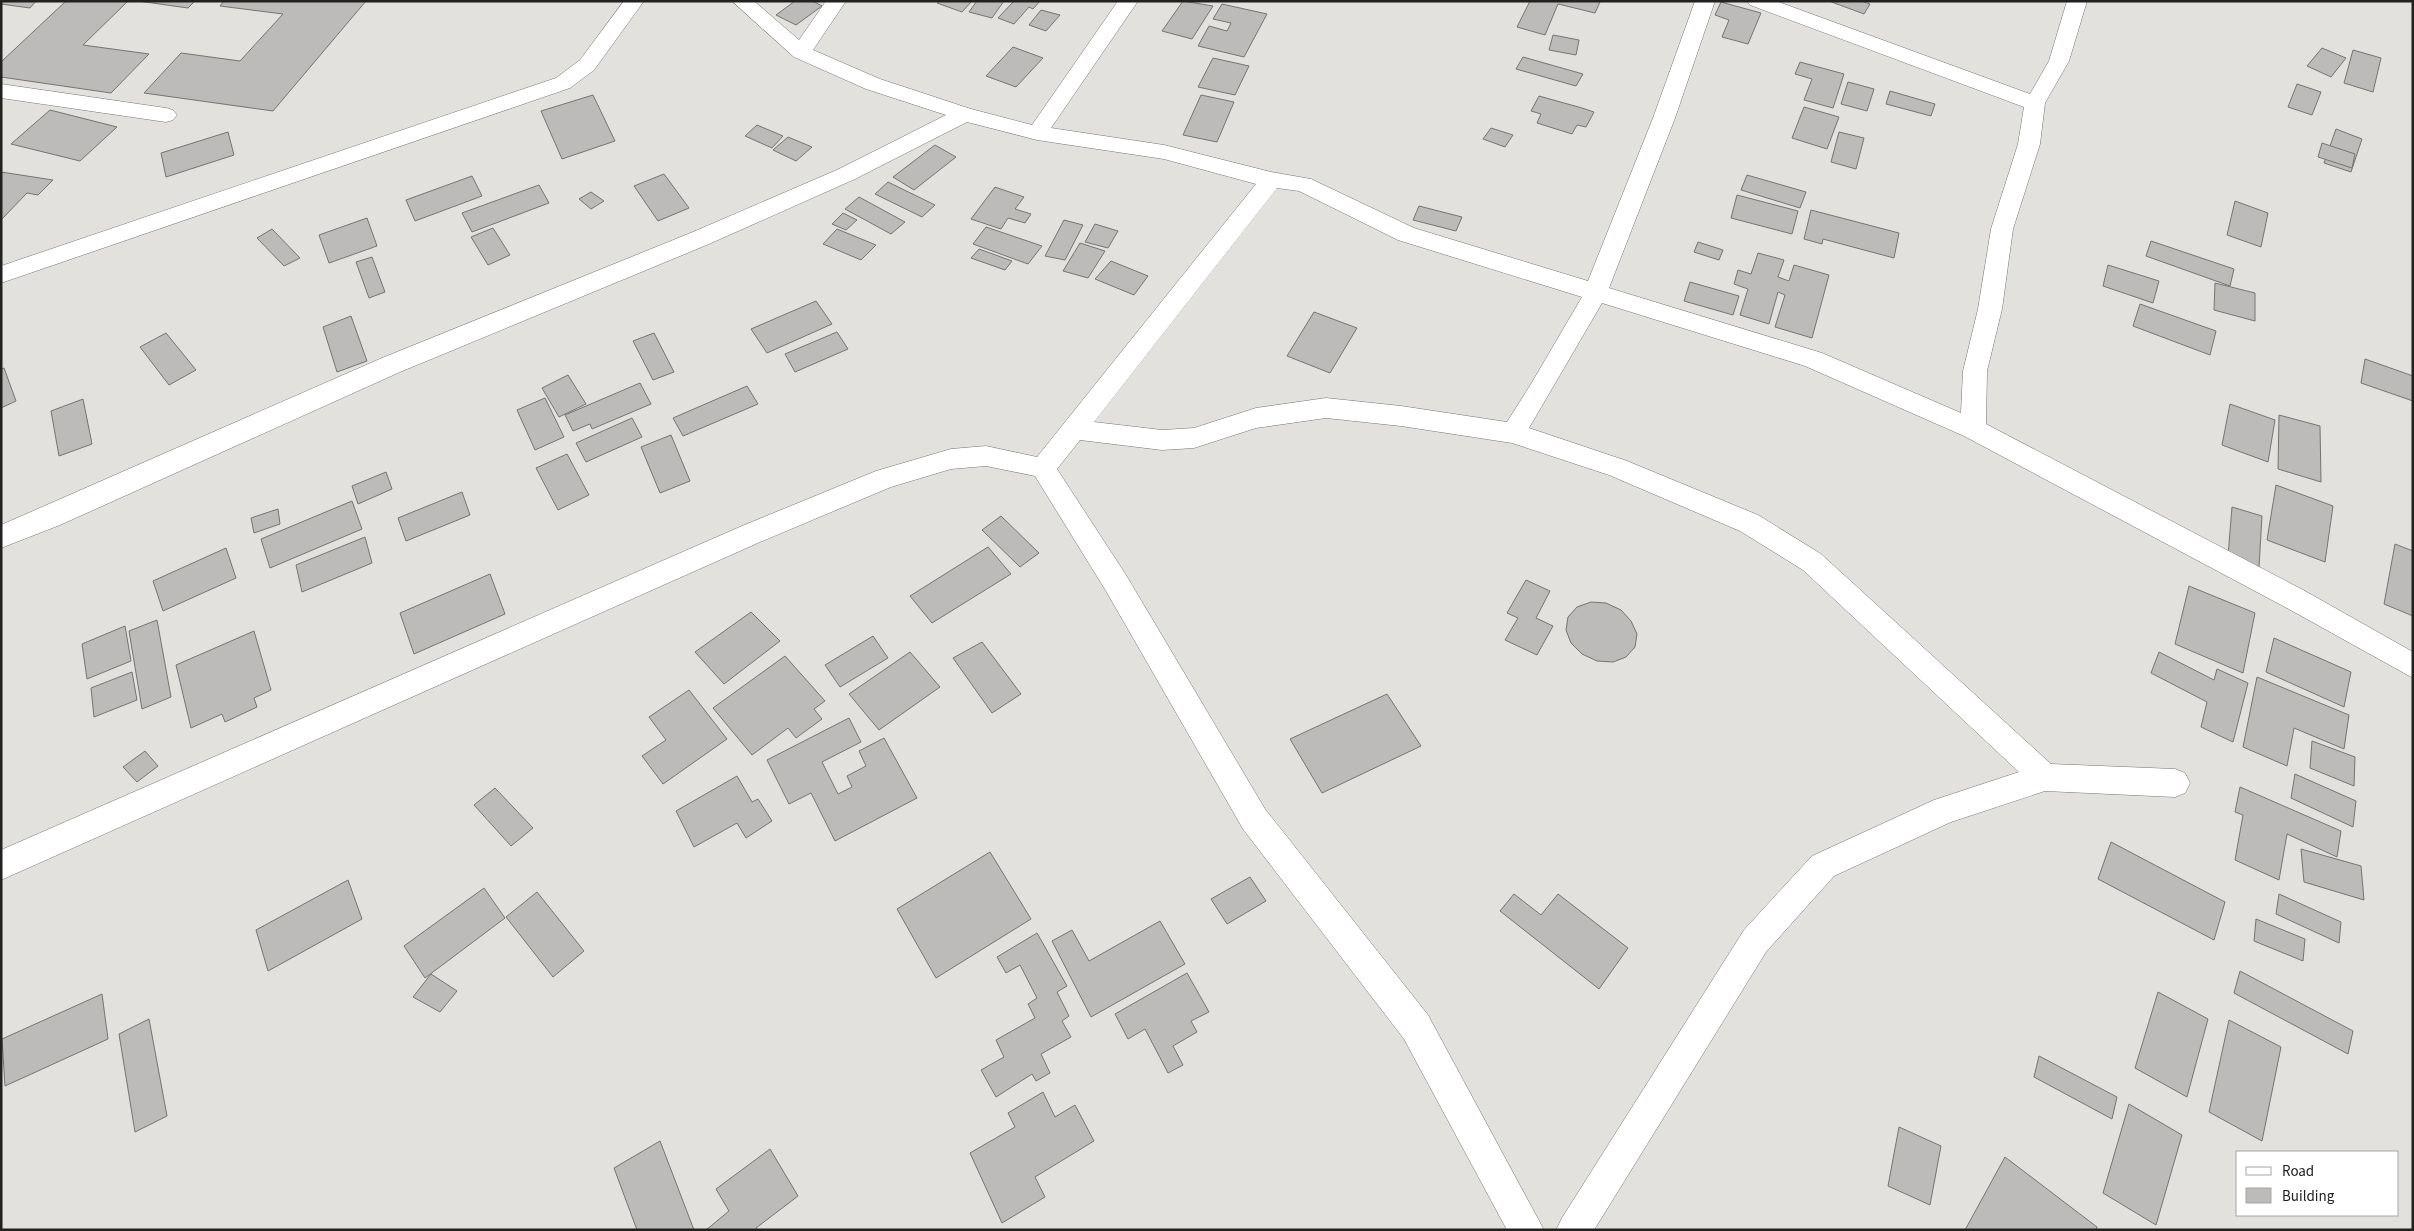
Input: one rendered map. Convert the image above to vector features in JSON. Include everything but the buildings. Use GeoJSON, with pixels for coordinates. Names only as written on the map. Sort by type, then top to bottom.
{"type":"FeatureCollection","features":[{"type":"Feature","properties":{"kind":"street"},"geometry":{"type":"LineString","coordinates":[[1,275],[510,103],[563,83],[587,65],[634,1]]}},
{"type":"Feature","properties":{"kind":"street"},"geometry":{"type":"LineString","coordinates":[[742,1],[801,52],[873,84],[965,114],[1036,133],[1164,152],[1271,180],[1303,184],[1406,234],[1813,360],[1973,429],[2294,598],[2413,666]]}},
{"type":"Feature","properties":{"kind":"street"},"geometry":{"type":"LineString","coordinates":[[801,52],[836,1]]}},
{"type":"Feature","properties":{"kind":"street"},"geometry":{"type":"LineString","coordinates":[[1036,133],[1128,1]]}},
{"type":"Feature","properties":{"kind":"street"},"geometry":{"type":"LineString","coordinates":[[1513,433],[1540,391],[1595,294],[1664,118],[1705,1]]}},
{"type":"Feature","properties":{"kind":"street"},"geometry":{"type":"LineString","coordinates":[[1757,1],[2035,103]]}},
{"type":"Feature","properties":{"kind":"street"},"geometry":{"type":"LineString","coordinates":[[1973,429],[1975,371],[1990,308],[2002,229],[2029,144],[2035,103],[2059,61],[2077,1]]}},
{"type":"Feature","properties":{"kind":"street"},"geometry":{"type":"LineString","coordinates":[[1,91],[166,115]]}},
{"type":"Feature","properties":{"kind":"street"},"geometry":{"type":"LineString","coordinates":[[1,537],[52,517],[391,365],[701,238],[847,174],[965,114]]}},
{"type":"Feature","properties":{"kind":"street"},"geometry":{"type":"LineString","coordinates":[[1043,468],[1271,180]]}},
{"type":"Feature","properties":{"kind":"street"},"geometry":{"type":"LineString","coordinates":[[1074,429],[1162,440],[1194,438],[1256,418],[1326,408],[1513,433],[1618,468],[1749,523],[1812,562],[1906,651],[2045,777]]}},
{"type":"Feature","properties":{"kind":"street"},"geometry":{"type":"LineString","coordinates":[[1,865],[751,534],[885,478],[951,459],[986,456],[1043,468],[1116,583],[1254,819],[1416,1027],[1526,1230]]}},
{"type":"Feature","properties":{"kind":"street"},"geometry":{"type":"LineString","coordinates":[[1574,1230],[1755,941],[1822,866],[1945,810],[2045,777],[2175,783]]}}]}
